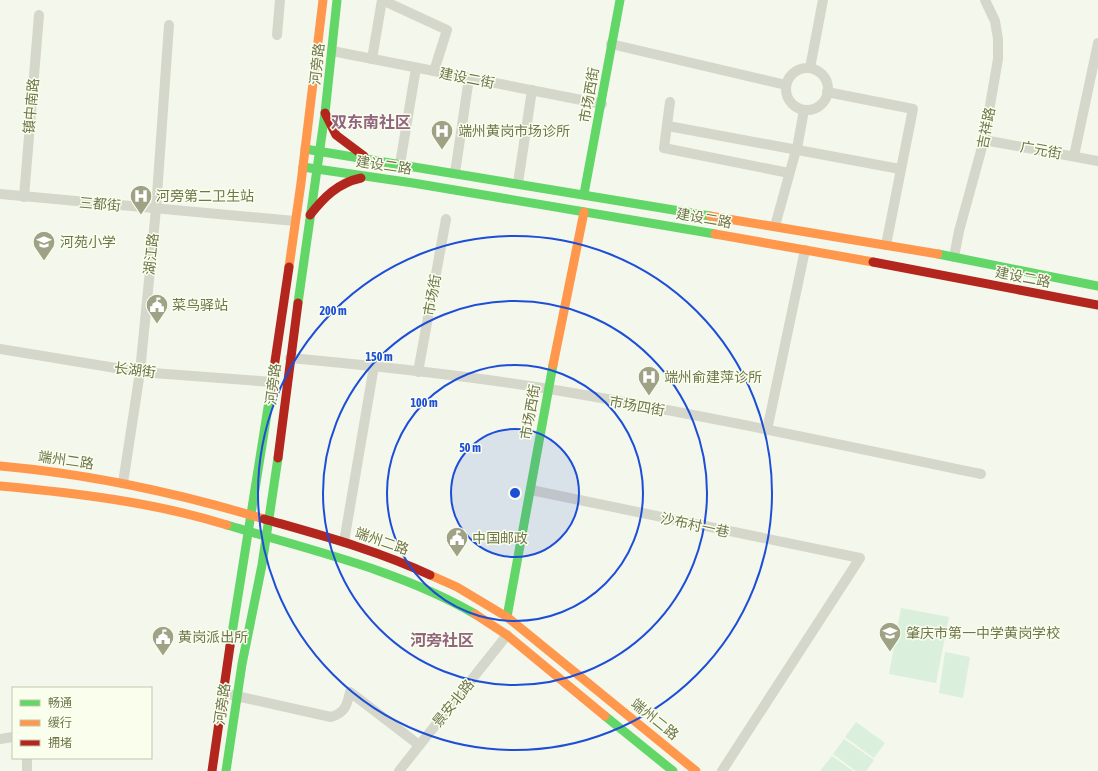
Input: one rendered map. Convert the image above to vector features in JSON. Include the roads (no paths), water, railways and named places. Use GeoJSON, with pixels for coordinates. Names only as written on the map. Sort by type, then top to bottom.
{"type":"FeatureCollection","features":[{"type":"Feature","properties":{"kind":"main road","name":"河旁路"},"geometry":{"type":"LineString","coordinates":[[212,771],[223,693],[250,532],[303,168],[323,0]]}},
{"type":"Feature","properties":{"kind":"main road","name":"河旁路"},"geometry":{"type":"LineString","coordinates":[[226,771],[237,696],[267,537],[309,216],[325,113],[337,0]]}},
{"type":"Feature","properties":{"kind":"main road","name":"市场西街"},"geometry":{"type":"LineString","coordinates":[[584,194],[602,104],[620,0]]}},
{"type":"Feature","properties":{"kind":"main road"},"geometry":{"type":"LineString","coordinates":[[325,113],[336,135],[366,158]]}},
{"type":"Feature","properties":{"kind":"main road","name":"建设二路"},"geometry":{"type":"LineString","coordinates":[[305,149],[886,245],[1098,286]]}},
{"type":"Feature","properties":{"kind":"main road"},"geometry":{"type":"LineString","coordinates":[[413,183],[415,166]]}},
{"type":"Feature","properties":{"kind":"main road","name":"建设二路"},"geometry":{"type":"LineString","coordinates":[[303,168],[413,183],[805,250],[1098,306]]}},
{"type":"Feature","properties":{"kind":"main road"},"geometry":{"type":"LineString","coordinates":[[309,216],[321,200],[331,191],[351,180],[368,178]]}},
{"type":"Feature","properties":{"kind":"main road","name":"市场西街"},"geometry":{"type":"LineString","coordinates":[[507,617],[548,389],[584,212]]}},
{"type":"Feature","properties":{"kind":"main road","name":"端州二路"},"geometry":{"type":"LineString","coordinates":[[0,466],[43,470],[122,482],[225,507],[344,542],[405,563],[458,587],[507,617],[696,771]]}},
{"type":"Feature","properties":{"kind":"main road","name":"端州二路"},"geometry":{"type":"LineString","coordinates":[[0,486],[81,494],[146,506],[221,523],[382,572],[429,590],[474,613],[507,635],[673,771]]}},
{"type":"Feature","properties":{"kind":"main road"},"geometry":{"type":"LineString","coordinates":[[221,523],[225,507]]}},
{"type":"Feature","properties":{"kind":"main road"},"geometry":{"type":"LineString","coordinates":[[312,551],[318,535]]}},
{"type":"Feature","properties":{"kind":"street"},"geometry":{"type":"LineString","coordinates":[[277,34],[280,0]]}},
{"type":"Feature","properties":{"kind":"street"},"geometry":{"type":"LineString","coordinates":[[372,59],[382,0],[447,30],[434,71]]}},
{"type":"Feature","properties":{"kind":"street"},"geometry":{"type":"LineString","coordinates":[[810,68],[822,0]]}},
{"type":"Feature","properties":{"kind":"street","name":"吉祥路"},"geometry":{"type":"LineString","coordinates":[[954,257],[959,231],[984,140],[998,59],[998,39],[995,21],[985,0]]}},
{"type":"Feature","properties":{"kind":"street","name":"镇中南路"},"geometry":{"type":"LineString","coordinates":[[24,197],[39,15]]}},
{"type":"Feature","properties":{"kind":"street","name":"湖江路"},"geometry":{"type":"LineString","coordinates":[[122,482],[140,372],[156,208],[169,25]]}},
{"type":"Feature","properties":{"kind":"street"},"geometry":{"type":"LineString","coordinates":[[1074,156],[1098,43]]}},
{"type":"Feature","properties":{"kind":"street"},"geometry":{"type":"LineString","coordinates":[[612,44],[786,85]]}},
{"type":"Feature","properties":{"kind":"street","name":"建设二街"},"geometry":{"type":"LineString","coordinates":[[332,51],[602,104]]}},
{"type":"Feature","properties":{"kind":"street"},"geometry":{"type":"LineString","coordinates":[[400,164],[416,68]]}},
{"type":"Feature","properties":{"kind":"street"},"geometry":{"type":"LineString","coordinates":[[810,68],[823,75],[827,81],[828,92],[823,102],[818,107],[804,110],[797,108],[788,98],[786,85],[788,79],[797,69],[810,68]]}},
{"type":"Feature","properties":{"kind":"street"},"geometry":{"type":"LineString","coordinates":[[455,173],[469,78]]}},
{"type":"Feature","properties":{"kind":"street"},"geometry":{"type":"LineString","coordinates":[[518,183],[532,90]]}},
{"type":"Feature","properties":{"kind":"street"},"geometry":{"type":"LineString","coordinates":[[828,92],[913,109],[886,245]]}},
{"type":"Feature","properties":{"kind":"street"},"geometry":{"type":"LineString","coordinates":[[670,102],[664,148],[789,173]]}},
{"type":"Feature","properties":{"kind":"street"},"geometry":{"type":"LineString","coordinates":[[775,226],[796,150],[804,110]]}},
{"type":"Feature","properties":{"kind":"street"},"geometry":{"type":"LineString","coordinates":[[668,126],[900,169]]}},
{"type":"Feature","properties":{"kind":"street","name":"广元街"},"geometry":{"type":"LineString","coordinates":[[984,140],[1098,161]]}},
{"type":"Feature","properties":{"kind":"street","name":"三都街"},"geometry":{"type":"LineString","coordinates":[[0,194],[295,221]]}},
{"type":"Feature","properties":{"kind":"street","name":"市场街"},"geometry":{"type":"LineString","coordinates":[[418,372],[446,219]]}},
{"type":"Feature","properties":{"kind":"street"},"geometry":{"type":"LineString","coordinates":[[767,430],[805,250]]}},
{"type":"Feature","properties":{"kind":"street","name":"长湖街"},"geometry":{"type":"LineString","coordinates":[[0,349],[140,372],[272,382]]}},
{"type":"Feature","properties":{"kind":"street","name":"市场四街"},"geometry":{"type":"LineString","coordinates":[[290,358],[374,366],[548,389],[767,430],[981,474]]}},
{"type":"Feature","properties":{"kind":"street"},"geometry":{"type":"LineString","coordinates":[[344,542],[374,366]]}},
{"type":"Feature","properties":{"kind":"street","name":"沙布村一巷"},"geometry":{"type":"LineString","coordinates":[[531,490],[860,558],[722,771]]}},
{"type":"Feature","properties":{"kind":"street","name":"景安北路"},"geometry":{"type":"LineString","coordinates":[[398,771],[507,635]]}},
{"type":"Feature","properties":{"kind":"street"},"geometry":{"type":"LineString","coordinates":[[223,693],[331,717],[344,711],[347,706],[350,692],[419,746]]}},
{"type":"Feature","properties":{"kind":"street"},"geometry":{"type":"LineString","coordinates":[[0,739],[12,737]]}},
{"type":"Feature","properties":{"kind":"street"},"geometry":{"type":"LineString","coordinates":[[26,759],[27,771]]}},
{"type":"Feature","properties":{"kind":"place","name":"端州黄岗市场诊所"},"geometry":{"type":"Point","coordinates":[442,150]}},
{"type":"Feature","properties":{"kind":"place","name":"河旁第二卫生站"},"geometry":{"type":"Point","coordinates":[141,216]}},
{"type":"Feature","properties":{"kind":"place","name":"河苑小学"},"geometry":{"type":"Point","coordinates":[44,262]}},
{"type":"Feature","properties":{"kind":"place","name":"菜鸟驿站"},"geometry":{"type":"Point","coordinates":[157,324]}},
{"type":"Feature","properties":{"kind":"place","name":"端州俞建萍诊所"},"geometry":{"type":"Point","coordinates":[649,396]}},
{"type":"Feature","properties":{"kind":"place","name":"中国邮政"},"geometry":{"type":"Point","coordinates":[457,558]}},
{"type":"Feature","properties":{"kind":"place","name":"肇庆市第一中学黄岗学校"},"geometry":{"type":"Point","coordinates":[890,652]}},
{"type":"Feature","properties":{"kind":"place","name":"黄岗派出所"},"geometry":{"type":"Point","coordinates":[163,656]}},
{"type":"Feature","properties":{"kind":"district","name":"双东南社区"},"geometry":{"type":"Point","coordinates":[371,122]}},
{"type":"Feature","properties":{"kind":"district","name":"河旁社区"},"geometry":{"type":"Point","coordinates":[442,640]}}]}
